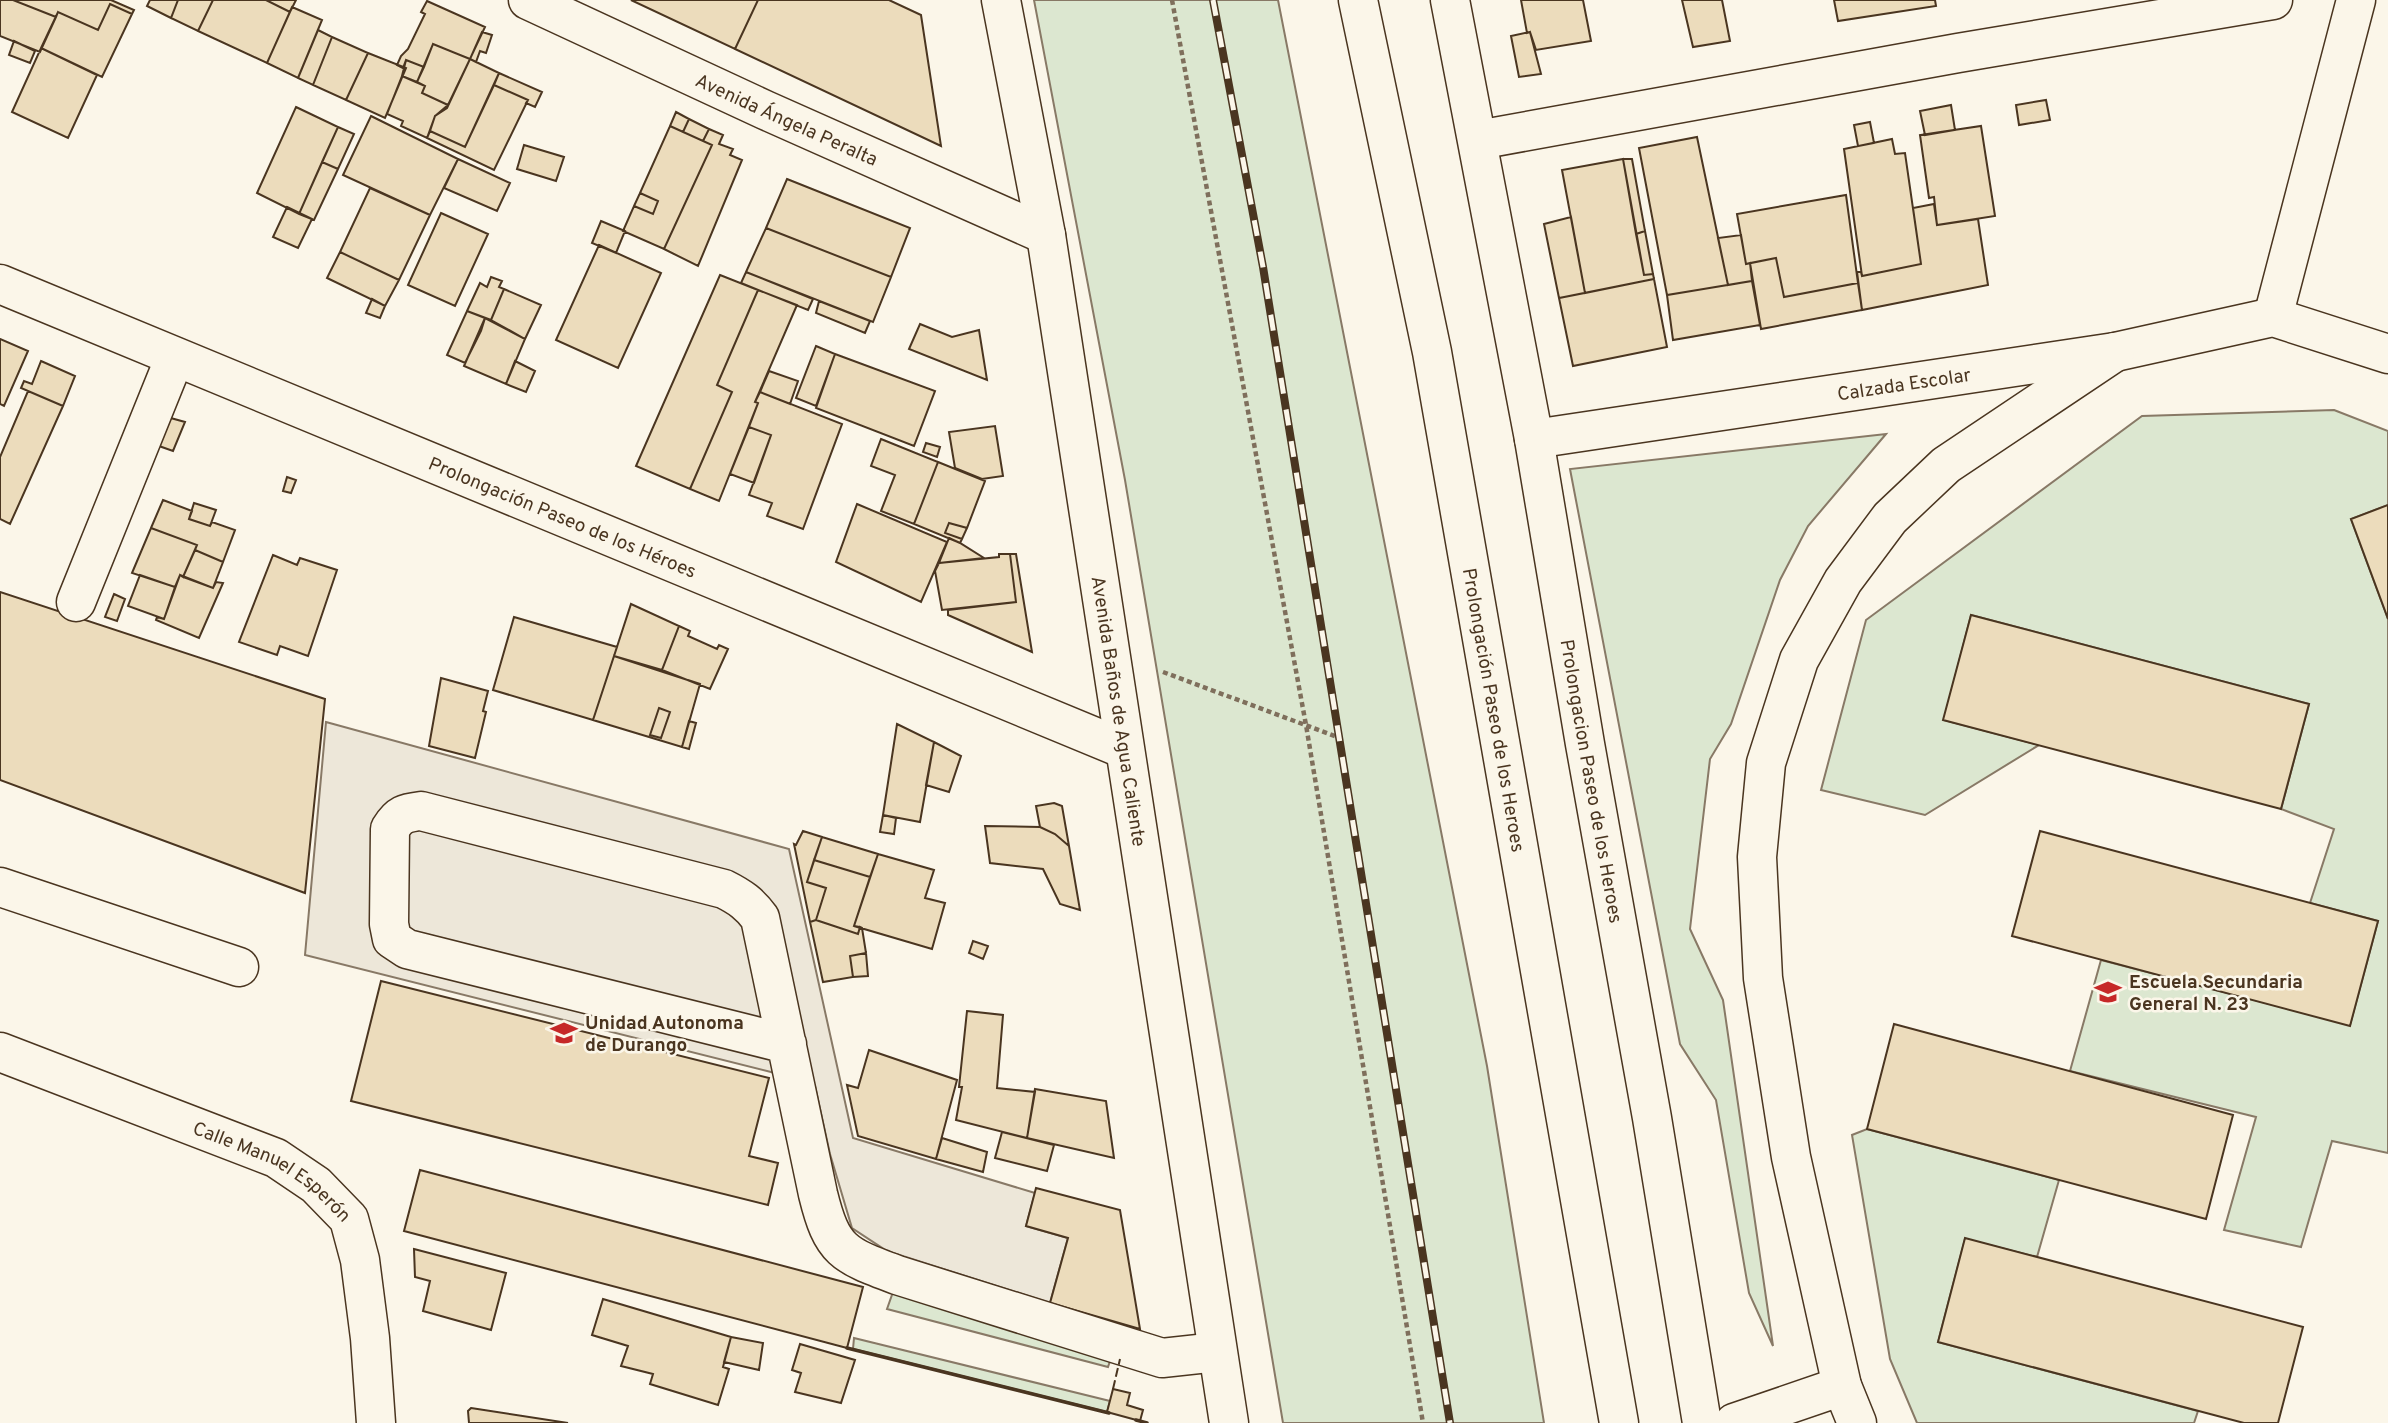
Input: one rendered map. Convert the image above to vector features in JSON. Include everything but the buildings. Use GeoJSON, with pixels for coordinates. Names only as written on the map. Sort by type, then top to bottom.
{"type":"FeatureCollection","features":[{"type":"Feature","properties":{"kind":"street","name":"Avenida Ángela Peralta"},"geometry":{"type":"LineString","coordinates":[[528,0],[765,110],[1046,235]]}},
{"type":"Feature","properties":{"kind":"street","name":"Avenida Baños de Agua Caliente"},"geometry":{"type":"LineString","coordinates":[[1001,0],[1046,235],[1229,1423]]}},
{"type":"Feature","properties":{"kind":"street","name":"Prolongación Paseo de los Heroes"},"geometry":{"type":"LineString","coordinates":[[1358,0],[1433,352],[1619,1423]]}},
{"type":"Feature","properties":{"kind":"street","name":"Prolongacion Paseo de los Heroes"},"geometry":{"type":"LineString","coordinates":[[1450,0],[1534,439],[1702,1423]]}},
{"type":"Feature","properties":{"kind":"street"},"geometry":{"type":"LineString","coordinates":[[1478,140],[1958,53],[2273,0]]}},
{"type":"Feature","properties":{"kind":"street"},"geometry":{"type":"LineString","coordinates":[[2356,0],[2273,317],[2388,354]]}},
{"type":"Feature","properties":{"kind":"street","name":"Prolongación Paseo de los Héroes"},"geometry":{"type":"LineString","coordinates":[[0,285],[1124,749]]}},
{"type":"Feature","properties":{"kind":"street","name":"Calzada Escolar"},"geometry":{"type":"LineString","coordinates":[[1534,439],[2115,352],[2273,317]]}},
{"type":"Feature","properties":{"kind":"street"},"geometry":{"type":"LineString","coordinates":[[1857,1423],[1827,1401],[1763,978],[1757,857],[1766,763],[1799,660],[1843,581],[1890,517],[1946,465],[2115,352]]}},
{"type":"Feature","properties":{"kind":"street"},"geometry":{"type":"LineString","coordinates":[[76,602],[175,357]]}},
{"type":"Feature","properties":{"kind":"street"},"geometry":{"type":"LineString","coordinates":[[786,1044],[407,948],[392,939],[389,924],[390,829],[397,816],[421,811],[724,889],[740,897],[760,918],[825,1223],[834,1242],[848,1254],[897,1275],[1162,1358],[1217,1352]]}},
{"type":"Feature","properties":{"kind":"street"},"geometry":{"type":"LineString","coordinates":[[0,887],[239,967]]}},
{"type":"Feature","properties":{"kind":"street","name":"Calle Manuel Esperón"},"geometry":{"type":"LineString","coordinates":[[0,1052],[276,1158],[316,1185],[349,1219],[357,1250],[370,1338],[376,1423]]}},
{"type":"Feature","properties":{"kind":"street"},"geometry":{"type":"LineString","coordinates":[[1734,1423],[1827,1401]]}},
{"type":"Feature","properties":{"kind":"path"},"geometry":{"type":"LineString","coordinates":[[1172,0],[1306,725],[1423,1423]]}},
{"type":"Feature","properties":{"kind":"path"},"geometry":{"type":"LineString","coordinates":[[1110,652],[1340,738]]}},
{"type":"Feature","properties":{"kind":"green space"},"geometry":{"type":"Polygon","coordinates":[[[1034,0],[1278,0],[1487,1066],[1544,1423],[1283,1423],[1125,480],[1034,0]]]}},
{"type":"Feature","properties":{"kind":"green space"},"geometry":{"type":"Polygon","coordinates":[[[2334,410],[2388,431],[2388,505],[2351,519],[2388,619],[2388,1153],[2332,1141],[2301,1247],[2224,1230],[2256,1117],[2070,1071],[2101,960],[2350,1025],[2378,921],[2310,903],[2334,829],[2281,809],[2309,704],[1971,615],[1944,720],[2039,745],[1925,815],[1821,790],[1866,620],[2142,416],[2334,410]]]}},
{"type":"Feature","properties":{"kind":"green space"},"geometry":{"type":"Polygon","coordinates":[[[1886,434],[1808,526],[1780,580],[1731,724],[1710,759],[1690,929],[1723,1000],[1773,1346],[1749,1293],[1716,1100],[1680,1044],[1570,469],[1886,434]]]}},
{"type":"Feature","properties":{"kind":"green space"},"geometry":{"type":"Polygon","coordinates":[[[1867,1129],[2059,1180],[2037,1257],[1965,1239],[1938,1342],[2198,1411],[2194,1423],[1917,1423],[1890,1359],[1852,1135],[1867,1129]]]}},
{"type":"Feature","properties":{"kind":"green space"},"geometry":{"type":"Polygon","coordinates":[[[893,1292],[1110,1361],[1108,1367],[887,1309],[893,1292]]]}},
{"type":"Feature","properties":{"kind":"green space"},"geometry":{"type":"Polygon","coordinates":[[[854,1338],[1110,1401],[1107,1412],[853,1349],[854,1338]]]}},
{"type":"Feature","properties":{"kind":"shaded area"},"geometry":{"type":"Polygon","coordinates":[[[326,722],[789,849],[853,1138],[1035,1193],[1026,1226],[1068,1238],[1050,1303],[887,1251],[852,1228],[830,1154],[815,1086],[771,1072],[305,955],[326,722]]]}},
{"type":"Feature","properties":{"kind":"railway"},"geometry":{"type":"LineString","coordinates":[[1213,0],[1263,267],[1450,1423]]}},
{"type":"Feature","properties":{"kind":"fence"},"geometry":{"type":"LineString","coordinates":[[1113,1389],[1120,1359]]}},
{"type":"Feature","properties":{"kind":"wall"},"geometry":{"type":"LineString","coordinates":[[847,1348],[1109,1413]]}},
{"type":"Feature","properties":{"kind":"wall"},"geometry":{"type":"LineString","coordinates":[[1136,1420],[1147,1423]]}},
{"type":"Feature","properties":{"kind":"place","name":"Escuela Secundaria General N. 23"},"geometry":{"type":"Point","coordinates":[2108,992]}},
{"type":"Feature","properties":{"kind":"place","name":"Unidad Autonoma de Durango"},"geometry":{"type":"Point","coordinates":[564,1033]}}]}
